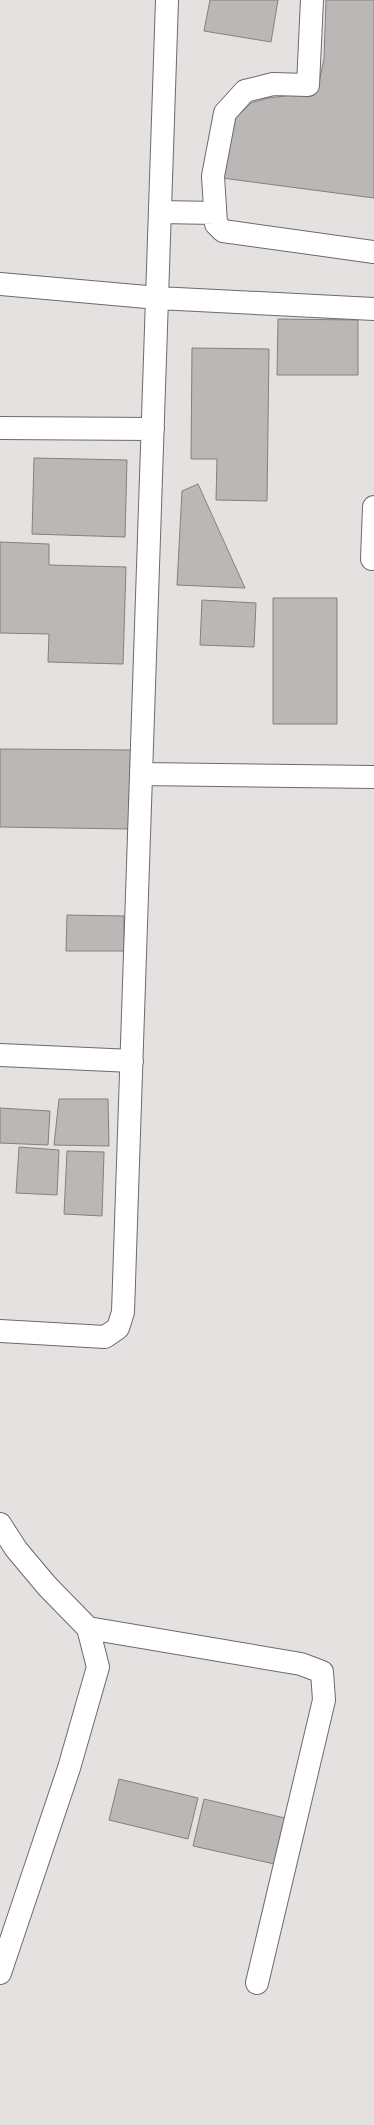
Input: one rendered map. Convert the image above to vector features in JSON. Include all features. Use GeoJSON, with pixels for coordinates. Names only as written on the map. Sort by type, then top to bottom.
{"type":"FeatureCollection","features":[{"type":"Feature","properties":{"kind":"street"},"geometry":{"type":"LineString","coordinates":[[0,1331],[105,1337],[118,1328],[123,1312],[167,0]]}},
{"type":"Feature","properties":{"kind":"street"},"geometry":{"type":"LineString","coordinates":[[312,0],[308,85],[273,84],[245,91],[226,113],[213,176],[216,224],[223,231],[374,252]]}},
{"type":"Feature","properties":{"kind":"street"},"geometry":{"type":"LineString","coordinates":[[160,212],[215,213]]}},
{"type":"Feature","properties":{"kind":"street"},"geometry":{"type":"LineString","coordinates":[[0,284],[158,298],[374,309]]}},
{"type":"Feature","properties":{"kind":"street"},"geometry":{"type":"LineString","coordinates":[[0,428],[153,430]]}},
{"type":"Feature","properties":{"kind":"street"},"geometry":{"type":"LineString","coordinates":[[372,559],[374,507]]}},
{"type":"Feature","properties":{"kind":"street"},"geometry":{"type":"LineString","coordinates":[[142,774],[374,777]]}},
{"type":"Feature","properties":{"kind":"street"},"geometry":{"type":"LineString","coordinates":[[0,1055],[132,1062]]}},
{"type":"Feature","properties":{"kind":"street"},"geometry":{"type":"LineString","coordinates":[[0,1524],[16,1549],[47,1586],[88,1628],[98,1668],[69,1768],[0,1973]]}},
{"type":"Feature","properties":{"kind":"street"},"geometry":{"type":"LineString","coordinates":[[88,1628],[302,1664],[322,1672],[324,1700],[257,1983]]}},
{"type":"Feature","properties":{"kind":"building"},"geometry":{"type":"Polygon","coordinates":[[[210,0],[278,0],[271,42],[204,31],[210,0]]]}},
{"type":"Feature","properties":{"kind":"building"},"geometry":{"type":"Polygon","coordinates":[[[326,0],[374,0],[374,198],[222,178],[230,123],[251,103],[268,98],[317,92],[324,59],[326,0]]]}},
{"type":"Feature","properties":{"kind":"building"},"geometry":{"type":"Polygon","coordinates":[[[278,319],[358,320],[358,375],[277,375],[278,319]]]}},
{"type":"Feature","properties":{"kind":"building"},"geometry":{"type":"Polygon","coordinates":[[[192,348],[269,349],[267,501],[216,500],[217,459],[191,459],[192,348]]]}},
{"type":"Feature","properties":{"kind":"building"},"geometry":{"type":"Polygon","coordinates":[[[34,458],[127,460],[125,537],[32,534],[34,458]]]}},
{"type":"Feature","properties":{"kind":"building"},"geometry":{"type":"Polygon","coordinates":[[[198,484],[245,588],[177,585],[182,491],[198,484]]]}},
{"type":"Feature","properties":{"kind":"building"},"geometry":{"type":"Polygon","coordinates":[[[0,542],[49,544],[49,565],[126,567],[123,664],[48,662],[49,634],[0,633],[0,542]]]}},
{"type":"Feature","properties":{"kind":"building"},"geometry":{"type":"Polygon","coordinates":[[[273,598],[337,598],[337,724],[273,724],[273,598]]]}},
{"type":"Feature","properties":{"kind":"building"},"geometry":{"type":"Polygon","coordinates":[[[202,600],[256,603],[254,647],[200,645],[202,600]]]}},
{"type":"Feature","properties":{"kind":"building"},"geometry":{"type":"Polygon","coordinates":[[[0,749],[132,750],[130,829],[0,827],[0,749]]]}},
{"type":"Feature","properties":{"kind":"building"},"geometry":{"type":"Polygon","coordinates":[[[67,915],[124,916],[124,951],[66,951],[67,915]]]}},
{"type":"Feature","properties":{"kind":"building"},"geometry":{"type":"Polygon","coordinates":[[[59,1099],[108,1099],[109,1146],[54,1145],[59,1099]]]}},
{"type":"Feature","properties":{"kind":"building"},"geometry":{"type":"Polygon","coordinates":[[[0,1108],[50,1111],[48,1145],[0,1143],[0,1108]]]}},
{"type":"Feature","properties":{"kind":"building"},"geometry":{"type":"Polygon","coordinates":[[[19,1147],[59,1150],[57,1195],[16,1193],[19,1147]]]}},
{"type":"Feature","properties":{"kind":"building"},"geometry":{"type":"Polygon","coordinates":[[[67,1151],[104,1152],[102,1216],[64,1214],[67,1151]]]}},
{"type":"Feature","properties":{"kind":"building"},"geometry":{"type":"Polygon","coordinates":[[[119,1779],[198,1798],[188,1839],[109,1820],[119,1779]]]}},
{"type":"Feature","properties":{"kind":"building"},"geometry":{"type":"Polygon","coordinates":[[[204,1799],[289,1819],[279,1865],[193,1846],[204,1799]]]}}]}
